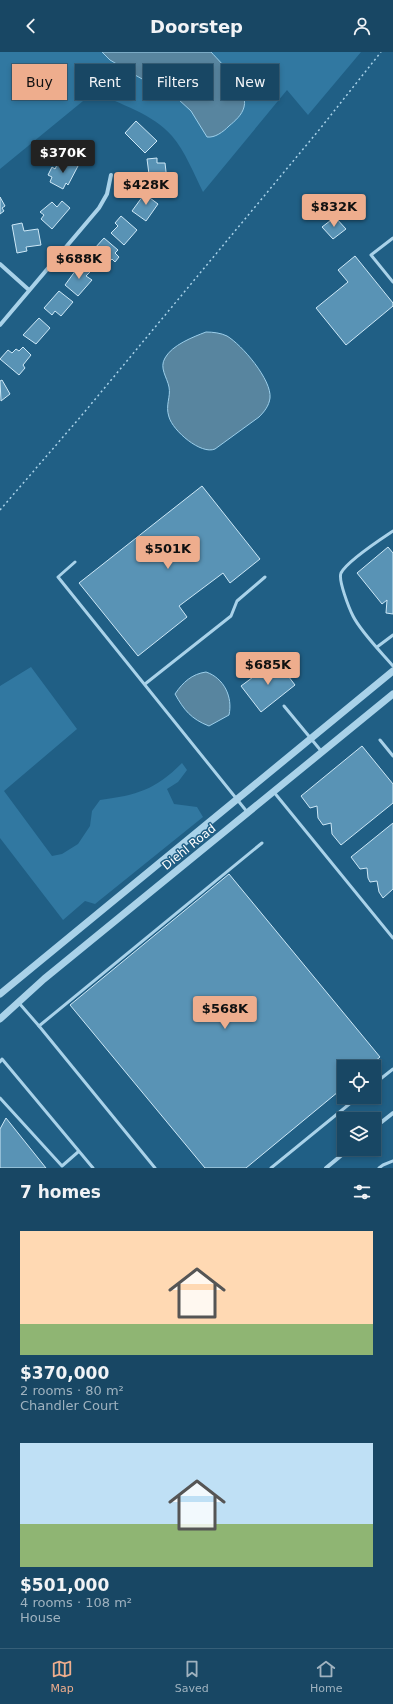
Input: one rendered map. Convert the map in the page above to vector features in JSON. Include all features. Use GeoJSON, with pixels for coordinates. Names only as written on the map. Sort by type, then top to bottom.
{"type":"FeatureCollection","features":[{"type":"Feature","properties":{"kind":"street"},"geometry":{"type":"LineString","coordinates":[[0,325],[101,204],[107,194],[112,175]]}},
{"type":"Feature","properties":{"kind":"street"},"geometry":{"type":"LineString","coordinates":[[0,264],[29,290]]}},
{"type":"Feature","properties":{"kind":"street","name":"Diehl Road"},"geometry":{"type":"LineString","coordinates":[[0,994],[393,671]]}},
{"type":"Feature","properties":{"kind":"street","name":"Diehl Road"},"geometry":{"type":"LineString","coordinates":[[0,1018],[393,694]]}},
{"type":"Feature","properties":{"kind":"street"},"geometry":{"type":"LineString","coordinates":[[381,1122],[393,1113]]}},
{"type":"Feature","properties":{"kind":"street"},"geometry":{"type":"LineString","coordinates":[[326,1168],[341,1156]]}},
{"type":"Feature","properties":{"kind":"lane"},"geometry":{"type":"LineString","coordinates":[[393,238],[371,254],[393,282]]}},
{"type":"Feature","properties":{"kind":"lane"},"geometry":{"type":"LineString","coordinates":[[393,531],[366,550],[343,569],[340,575],[340,582],[353,616],[393,666]]}},
{"type":"Feature","properties":{"kind":"lane"},"geometry":{"type":"LineString","coordinates":[[75,562],[58,577],[248,812]]}},
{"type":"Feature","properties":{"kind":"lane"},"geometry":{"type":"LineString","coordinates":[[145,684],[231,616],[237,601],[265,577]]}},
{"type":"Feature","properties":{"kind":"lane"},"geometry":{"type":"LineString","coordinates":[[378,647],[393,634]]}},
{"type":"Feature","properties":{"kind":"lane"},"geometry":{"type":"LineString","coordinates":[[284,706],[322,752]]}},
{"type":"Feature","properties":{"kind":"lane"},"geometry":{"type":"LineString","coordinates":[[380,740],[393,756]]}},
{"type":"Feature","properties":{"kind":"lane"},"geometry":{"type":"LineString","coordinates":[[274,791],[393,938]]}},
{"type":"Feature","properties":{"kind":"lane"},"geometry":{"type":"LineString","coordinates":[[40,1026],[262,843]]}},
{"type":"Feature","properties":{"kind":"lane"},"geometry":{"type":"LineString","coordinates":[[18,1002],[40,1026],[156,1168]]}},
{"type":"Feature","properties":{"kind":"lane"},"geometry":{"type":"LineString","coordinates":[[0,1062],[2,1059],[78,1152],[93,1168]]}},
{"type":"Feature","properties":{"kind":"lane"},"geometry":{"type":"LineString","coordinates":[[381,1078],[393,1069]]}},
{"type":"Feature","properties":{"kind":"lane"},"geometry":{"type":"LineString","coordinates":[[0,1104],[2,1099],[62,1166],[78,1152]]}},
{"type":"Feature","properties":{"kind":"lane"},"geometry":{"type":"LineString","coordinates":[[271,1168],[349,1104]]}},
{"type":"Feature","properties":{"kind":"lane"},"geometry":{"type":"LineString","coordinates":[[379,1168],[393,1161]]}},
{"type":"Feature","properties":{"kind":"path"},"geometry":{"type":"LineString","coordinates":[[0,510],[82,415],[319,130],[381,52]]}},
{"type":"Feature","properties":{"kind":"shaded area"},"geometry":{"type":"Polygon","coordinates":[[[0,52],[361,52],[308,115],[287,90],[279,100],[279,64],[221,64],[221,100],[279,100],[203,192],[189,163],[172,136],[164,128],[146,116],[113,100],[135,100],[135,64],[75,64],[75,100],[84,100],[0,169],[0,52]]]}},
{"type":"Feature","properties":{"kind":"shaded area"},"geometry":{"type":"Polygon","coordinates":[[[102,52],[211,52],[222,64],[221,64],[221,100],[244,100],[243,110],[236,120],[222,132],[213,137],[207,137],[191,111],[179,100],[213,100],[213,64],[143,64],[143,79],[135,75],[135,64],[117,64],[102,52]]]}},
{"type":"Feature","properties":{"kind":"shaded area"},"geometry":{"type":"Polygon","coordinates":[[[206,332],[227,336],[248,355],[266,382],[270,398],[269,404],[259,417],[215,449],[209,450],[195,445],[188,440],[172,423],[168,413],[169,387],[163,369],[163,362],[168,353],[183,342],[206,332]]]}},
{"type":"Feature","properties":{"kind":"shaded area"},"geometry":{"type":"Polygon","coordinates":[[[31,667],[77,729],[4,791],[52,856],[62,854],[78,844],[90,826],[92,811],[100,800],[125,796],[145,790],[163,779],[182,763],[187,770],[178,782],[167,789],[174,804],[197,807],[203,817],[95,904],[85,901],[63,920],[0,838],[0,686],[31,667]]]}},
{"type":"Feature","properties":{"kind":"shaded area"},"geometry":{"type":"Polygon","coordinates":[[[206,672],[222,683],[226,689],[230,702],[229,715],[209,726],[193,717],[182,705],[175,694],[188,679],[206,672]]]}},
{"type":"Feature","properties":{"kind":"building"},"geometry":{"type":"Polygon","coordinates":[[[136,121],[157,141],[145,153],[125,133],[136,121]]]}},
{"type":"Feature","properties":{"kind":"building"},"geometry":{"type":"Polygon","coordinates":[[[157,158],[157,163],[165,163],[167,180],[150,182],[147,159],[157,158]]]}},
{"type":"Feature","properties":{"kind":"building"},"geometry":{"type":"Polygon","coordinates":[[[67,160],[78,166],[68,185],[66,183],[63,189],[50,182],[52,177],[48,175],[52,167],[55,169],[58,163],[64,166],[67,160]]]}},
{"type":"Feature","properties":{"kind":"building"},"geometry":{"type":"Polygon","coordinates":[[[148,189],[154,194],[150,198],[158,204],[146,221],[132,211],[148,189]]]}},
{"type":"Feature","properties":{"kind":"building"},"geometry":{"type":"Polygon","coordinates":[[[0,197],[5,206],[2,208],[4,211],[0,214],[0,197]]]}},
{"type":"Feature","properties":{"kind":"building"},"geometry":{"type":"Polygon","coordinates":[[[62,201],[70,208],[52,229],[41,219],[44,215],[40,212],[52,202],[57,207],[62,201]]]}},
{"type":"Feature","properties":{"kind":"building"},"geometry":{"type":"Polygon","coordinates":[[[121,216],[137,230],[124,245],[111,233],[118,226],[115,223],[121,216]]]}},
{"type":"Feature","properties":{"kind":"building"},"geometry":{"type":"Polygon","coordinates":[[[335,217],[346,229],[333,239],[322,227],[335,217]]]}},
{"type":"Feature","properties":{"kind":"building"},"geometry":{"type":"Polygon","coordinates":[[[22,223],[24,231],[38,229],[41,245],[26,247],[27,251],[17,253],[12,225],[22,223]]]}},
{"type":"Feature","properties":{"kind":"building"},"geometry":{"type":"Polygon","coordinates":[[[104,238],[118,250],[115,253],[119,257],[115,262],[112,259],[106,265],[99,259],[94,266],[85,259],[104,238]]]}},
{"type":"Feature","properties":{"kind":"building"},"geometry":{"type":"Polygon","coordinates":[[[355,256],[393,303],[393,306],[346,345],[316,308],[348,282],[338,270],[355,256]]]}},
{"type":"Feature","properties":{"kind":"building"},"geometry":{"type":"Polygon","coordinates":[[[81,263],[91,271],[86,276],[92,280],[78,296],[65,285],[81,263]]]}},
{"type":"Feature","properties":{"kind":"building"},"geometry":{"type":"Polygon","coordinates":[[[59,291],[73,302],[61,316],[55,311],[52,315],[44,308],[59,291]]]}},
{"type":"Feature","properties":{"kind":"building"},"geometry":{"type":"Polygon","coordinates":[[[39,318],[50,328],[36,344],[23,335],[39,318]]]}},
{"type":"Feature","properties":{"kind":"building"},"geometry":{"type":"Polygon","coordinates":[[[23,347],[31,355],[23,365],[25,368],[19,375],[0,359],[8,350],[12,353],[16,349],[19,351],[23,347]]]}},
{"type":"Feature","properties":{"kind":"building"},"geometry":{"type":"Polygon","coordinates":[[[2,380],[10,394],[1,401],[0,381],[2,380]]]}},
{"type":"Feature","properties":{"kind":"building"},"geometry":{"type":"Polygon","coordinates":[[[202,486],[260,559],[230,583],[223,573],[179,606],[187,617],[138,656],[79,583],[202,486]]]}},
{"type":"Feature","properties":{"kind":"building"},"geometry":{"type":"Polygon","coordinates":[[[388,547],[393,553],[393,614],[386,613],[387,600],[382,604],[357,573],[388,547]]]}},
{"type":"Feature","properties":{"kind":"building"},"geometry":{"type":"Polygon","coordinates":[[[276,660],[295,685],[261,712],[241,686],[276,660]]]}},
{"type":"Feature","properties":{"kind":"building"},"geometry":{"type":"Polygon","coordinates":[[[362,746],[393,784],[393,803],[341,845],[332,834],[331,823],[323,825],[318,818],[317,806],[310,808],[301,796],[362,746]]]}},
{"type":"Feature","properties":{"kind":"building"},"geometry":{"type":"Polygon","coordinates":[[[393,823],[393,889],[383,898],[379,892],[377,881],[370,882],[367,868],[360,869],[351,857],[393,823]]]}},
{"type":"Feature","properties":{"kind":"building"},"geometry":{"type":"Polygon","coordinates":[[[229,874],[380,1057],[376,1060],[337,1060],[337,1093],[246,1168],[205,1168],[70,1005],[229,874]]]}},
{"type":"Feature","properties":{"kind":"building"},"geometry":{"type":"Polygon","coordinates":[[[6,1118],[46,1168],[0,1168],[0,1129],[6,1118]]]}}]}
